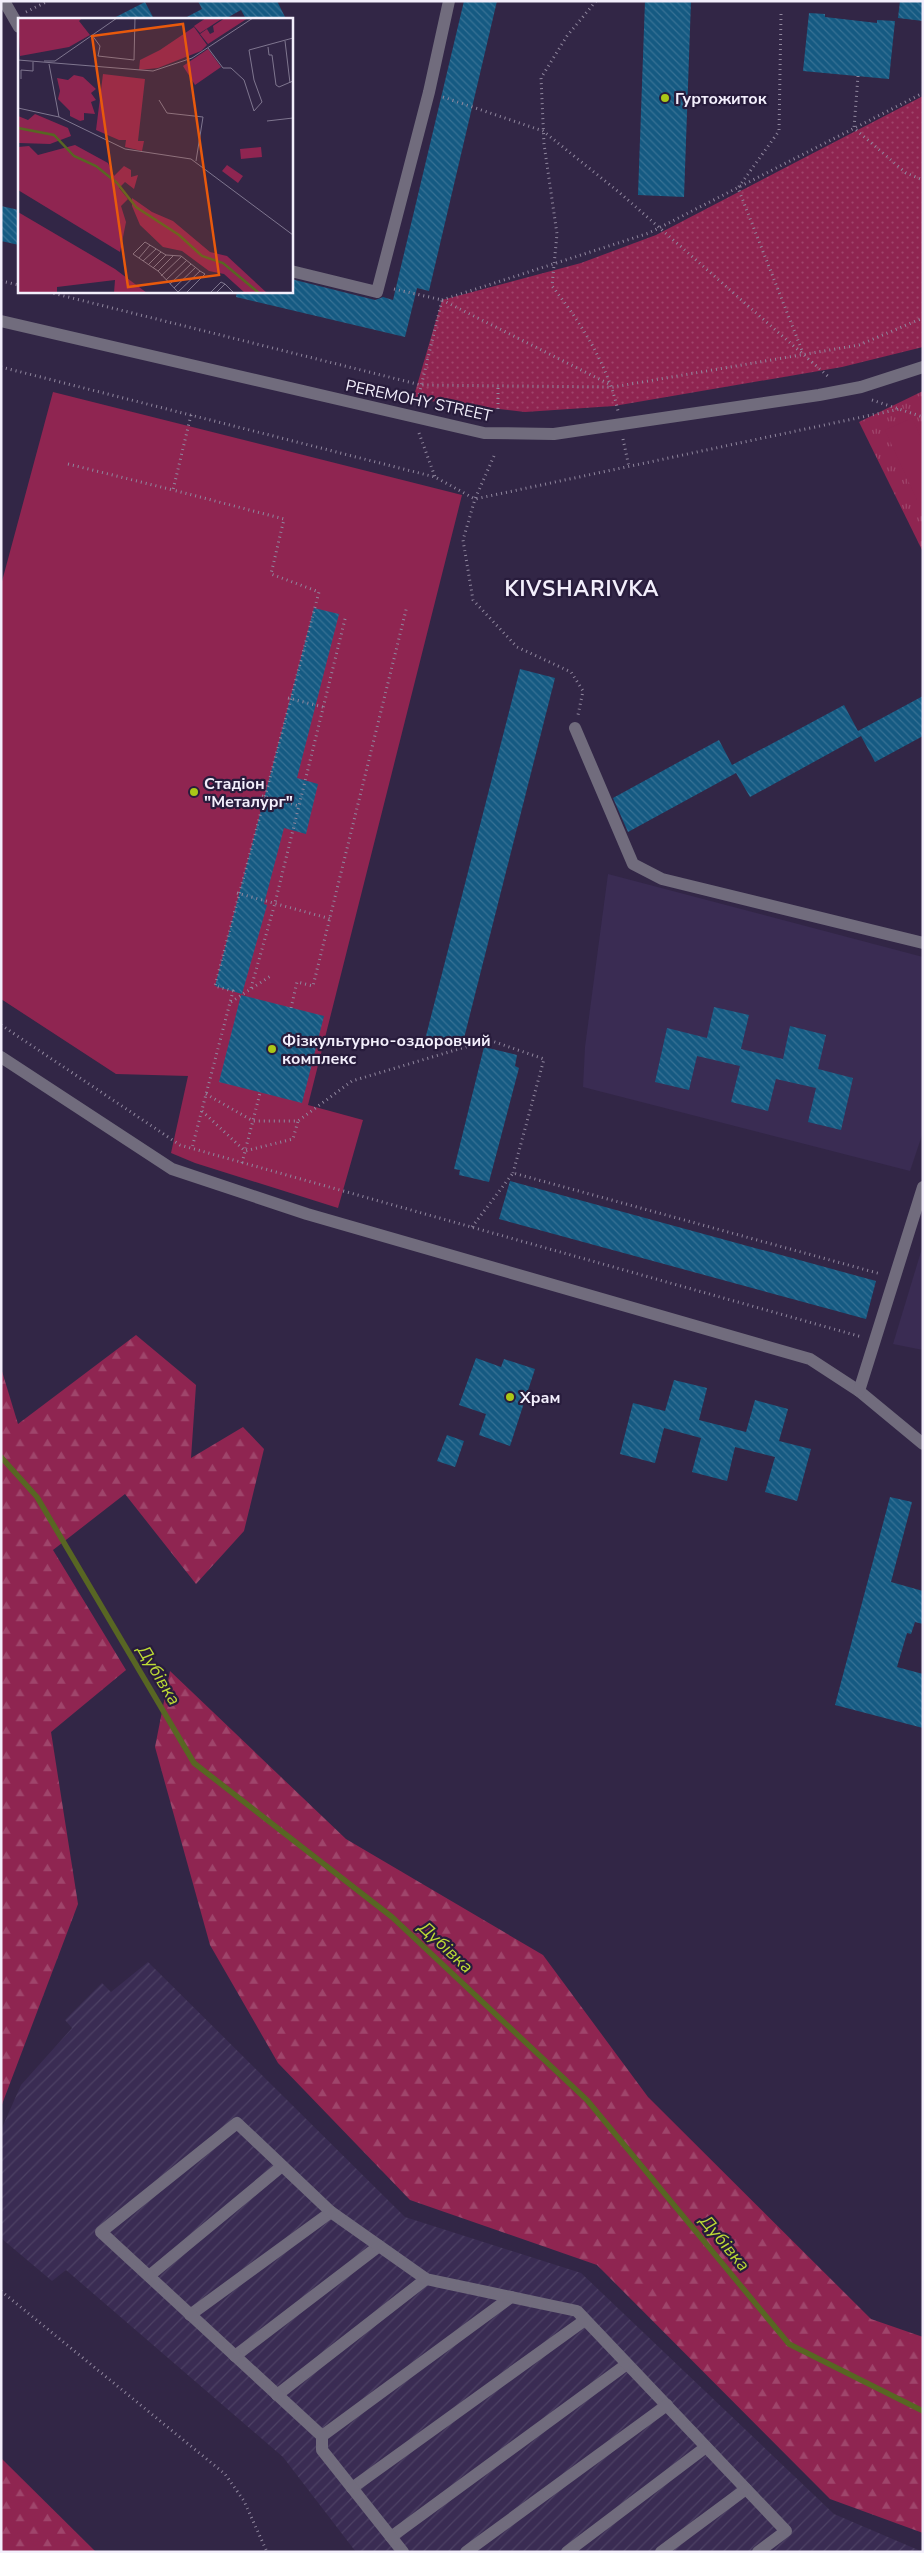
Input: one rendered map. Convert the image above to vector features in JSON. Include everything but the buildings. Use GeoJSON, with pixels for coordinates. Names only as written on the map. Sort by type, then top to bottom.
{"type":"FeatureCollection","features":[{"type":"Feature","properties":{"kind":"street"},"geometry":{"type":"LineString","coordinates":[[4,1],[18,25]]}},
{"type":"Feature","properties":{"kind":"street"},"geometry":{"type":"LineString","coordinates":[[292,270],[377,292],[429,92],[449,1]]}},
{"type":"Feature","properties":{"kind":"street","name":"PEREMOHY STREET"},"geometry":{"type":"LineString","coordinates":[[1,321],[484,432],[554,434],[619,419],[844,391],[923,367]]}},
{"type":"Feature","properties":{"kind":"street"},"geometry":{"type":"LineString","coordinates":[[575,728],[633,864],[662,879],[923,943]]}},
{"type":"Feature","properties":{"kind":"street"},"geometry":{"type":"LineString","coordinates":[[1,1057],[172,1169],[307,1214],[810,1359],[858,1391],[923,1444]]}},
{"type":"Feature","properties":{"kind":"street"},"geometry":{"type":"LineString","coordinates":[[858,1391],[923,1187]]}},
{"type":"Feature","properties":{"kind":"street"},"geometry":{"type":"LineString","coordinates":[[402,2552],[322,2450],[322,2436],[101,2232],[237,2123],[331,2212],[426,2279],[577,2311],[786,2531],[758,2552]]}},
{"type":"Feature","properties":{"kind":"street"},"geometry":{"type":"LineString","coordinates":[[149,2276],[282,2166]]}},
{"type":"Feature","properties":{"kind":"street"},"geometry":{"type":"LineString","coordinates":[[190,2315],[331,2212]]}},
{"type":"Feature","properties":{"kind":"street"},"geometry":{"type":"LineString","coordinates":[[235,2356],[379,2246]]}},
{"type":"Feature","properties":{"kind":"street"},"geometry":{"type":"LineString","coordinates":[[277,2395],[426,2279]]}},
{"type":"Feature","properties":{"kind":"street"},"geometry":{"type":"LineString","coordinates":[[322,2436],[511,2297]]}},
{"type":"Feature","properties":{"kind":"street"},"geometry":{"type":"LineString","coordinates":[[352,2488],[585,2320]]}},
{"type":"Feature","properties":{"kind":"street"},"geometry":{"type":"LineString","coordinates":[[391,2537],[627,2364]]}},
{"type":"Feature","properties":{"kind":"street"},"geometry":{"type":"LineString","coordinates":[[466,2552],[667,2405]]}},
{"type":"Feature","properties":{"kind":"street"},"geometry":{"type":"LineString","coordinates":[[567,2552],[706,2446]]}},
{"type":"Feature","properties":{"kind":"street"},"geometry":{"type":"LineString","coordinates":[[661,2552],[746,2489]]}},
{"type":"Feature","properties":{"kind":"path"},"geometry":{"type":"LineString","coordinates":[[596,1],[567,36],[540,78],[543,131],[557,234],[552,286],[577,318],[613,386],[629,467]]}},
{"type":"Feature","properties":{"kind":"path"},"geometry":{"type":"LineString","coordinates":[[738,188],[778,131],[781,14]]}},
{"type":"Feature","properties":{"kind":"path"},"geometry":{"type":"LineString","coordinates":[[854,128],[858,76]]}},
{"type":"Feature","properties":{"kind":"path"},"geometry":{"type":"LineString","coordinates":[[429,92],[543,131],[659,228],[844,391],[923,417]]}},
{"type":"Feature","properties":{"kind":"path"},"geometry":{"type":"LineString","coordinates":[[442,300],[649,233],[923,93]]}},
{"type":"Feature","properties":{"kind":"path"},"geometry":{"type":"LineString","coordinates":[[854,128],[906,173],[923,180]]}},
{"type":"Feature","properties":{"kind":"path"},"geometry":{"type":"LineString","coordinates":[[738,188],[804,355]]}},
{"type":"Feature","properties":{"kind":"path"},"geometry":{"type":"LineString","coordinates":[[1,281],[18,285]]}},
{"type":"Feature","properties":{"kind":"path"},"geometry":{"type":"LineString","coordinates":[[379,285],[442,300],[613,386]]}},
{"type":"Feature","properties":{"kind":"path"},"geometry":{"type":"LineString","coordinates":[[48,292],[421,384],[613,386],[859,345],[923,318]]}},
{"type":"Feature","properties":{"kind":"path"},"geometry":{"type":"LineString","coordinates":[[435,477],[413,416],[442,300]]}},
{"type":"Feature","properties":{"kind":"path"},"geometry":{"type":"LineString","coordinates":[[498,385],[498,409]]}},
{"type":"Feature","properties":{"kind":"path"},"geometry":{"type":"LineString","coordinates":[[172,490],[191,415]]}},
{"type":"Feature","properties":{"kind":"path"},"geometry":{"type":"LineString","coordinates":[[494,456],[475,499],[463,540],[473,600],[517,647],[571,672],[583,691],[575,728]]}},
{"type":"Feature","properties":{"kind":"path"},"geometry":{"type":"LineString","coordinates":[[68,464],[284,519],[271,574],[319,592],[215,986],[233,991],[192,1148]]}},
{"type":"Feature","properties":{"kind":"path"},"geometry":{"type":"LineString","coordinates":[[291,1008],[297,982],[313,986],[407,606]]}},
{"type":"Feature","properties":{"kind":"path"},"geometry":{"type":"LineString","coordinates":[[251,988],[275,903],[346,615]]}},
{"type":"Feature","properties":{"kind":"path"},"geometry":{"type":"LineString","coordinates":[[290,698],[323,707]]}},
{"type":"Feature","properties":{"kind":"path"},"geometry":{"type":"LineString","coordinates":[[264,797],[299,806]]}},
{"type":"Feature","properties":{"kind":"path"},"geometry":{"type":"LineString","coordinates":[[239,894],[331,919]]}},
{"type":"Feature","properties":{"kind":"path"},"geometry":{"type":"LineString","coordinates":[[230,1002],[272,975]]}},
{"type":"Feature","properties":{"kind":"path"},"geometry":{"type":"LineString","coordinates":[[1,1025],[180,1145],[874,1341]]}},
{"type":"Feature","properties":{"kind":"path"},"geometry":{"type":"LineString","coordinates":[[206,1094],[253,1121],[298,1120],[352,1081],[489,1040],[544,1059],[512,1173],[472,1227]]}},
{"type":"Feature","properties":{"kind":"path"},"geometry":{"type":"LineString","coordinates":[[242,1163],[260,1093]]}},
{"type":"Feature","properties":{"kind":"path"},"geometry":{"type":"LineString","coordinates":[[202,1111],[245,1151]]}},
{"type":"Feature","properties":{"kind":"path"},"geometry":{"type":"LineString","coordinates":[[245,1151],[293,1139],[298,1120]]}},
{"type":"Feature","properties":{"kind":"path"},"geometry":{"type":"LineString","coordinates":[[512,1173],[894,1278]]}},
{"type":"Feature","properties":{"kind":"path"},"geometry":{"type":"LineString","coordinates":[[1,2291],[225,2474],[244,2501],[267,2552]]}},
{"type":"Feature","properties":{"kind":"shaded area"},"geometry":{"type":"Polygon","coordinates":[[[608,874],[923,957],[923,1132],[910,1171],[583,1087],[585,1047],[608,874]]]}},
{"type":"Feature","properties":{"kind":"shaded area"},"geometry":{"type":"Polygon","coordinates":[[[923,1245],[923,1350],[893,1344],[923,1245]]]}},
{"type":"Feature","properties":{"kind":"shaded area"},"geometry":{"type":"Polygon","coordinates":[[[148,1962],[405,2217],[581,2273],[834,2514],[923,2552],[356,2552],[283,2457],[66,2270],[52,2281],[1,2238],[1,2130],[21,2085],[72,2028],[65,2020],[102,1983],[111,1992],[148,1962]]]}},
{"type":"Feature","properties":{"kind":"green space"},"geometry":{"type":"Polygon","coordinates":[[[923,96],[923,347],[842,367],[614,406],[525,412],[413,399],[442,300],[581,263],[656,235],[923,96]]]}},
{"type":"Feature","properties":{"kind":"green space"},"geometry":{"type":"Polygon","coordinates":[[[923,391],[923,552],[859,422],[923,391]]]}},
{"type":"Feature","properties":{"kind":"green space","name":"Стадіон \"Металург\""},"geometry":{"type":"Polygon","coordinates":[[[53,392],[462,495],[308,1105],[363,1120],[338,1208],[195,1163],[171,1153],[188,1076],[116,1074],[1,999],[1,585],[53,392]]]}},
{"type":"Feature","properties":{"kind":"green space"},"geometry":{"type":"Polygon","coordinates":[[[912,418],[923,442],[923,497],[917,500],[885,430],[912,418]]]}},
{"type":"Feature","properties":{"kind":"green space"},"geometry":{"type":"Polygon","coordinates":[[[136,1335],[196,1385],[191,1458],[243,1427],[264,1449],[244,1531],[196,1584],[125,1494],[53,1550],[126,1670],[51,1732],[78,1904],[1,2107],[1,1368],[18,1424],[136,1335]]]}},
{"type":"Feature","properties":{"kind":"green space"},"geometry":{"type":"Polygon","coordinates":[[[170,1671],[346,1839],[543,1955],[648,2097],[871,2319],[923,2337],[923,2533],[830,2499],[597,2265],[410,2200],[278,2063],[210,1945],[155,1747],[170,1671]]]}},
{"type":"Feature","properties":{"kind":"green space"},"geometry":{"type":"Polygon","coordinates":[[[1,2458],[96,2552],[1,2552],[1,2458]]]}},
{"type":"Feature","properties":{"kind":"waterway","name":"Дубівка"},"geometry":{"type":"LineString","coordinates":[[1,1457],[37,1497],[194,1763],[392,1917],[587,2100],[789,2344],[923,2411]]}},
{"type":"Feature","properties":{"kind":"place","name":"Гуртожиток"},"geometry":{"type":"Point","coordinates":[665,98]}},
{"type":"Feature","properties":{"kind":"place","name":"Стадіон \"Металург\""},"geometry":{"type":"Point","coordinates":[194,792]}},
{"type":"Feature","properties":{"kind":"place","name":"Фізкультурно-оздоровчий комплекс"},"geometry":{"type":"Point","coordinates":[272,1049]}},
{"type":"Feature","properties":{"kind":"place","name":"Храм"},"geometry":{"type":"Point","coordinates":[510,1397]}},
{"type":"Feature","properties":{"kind":"district","name":"KIVSHARIVKA"},"geometry":{"type":"Point","coordinates":[582,589]}}]}
